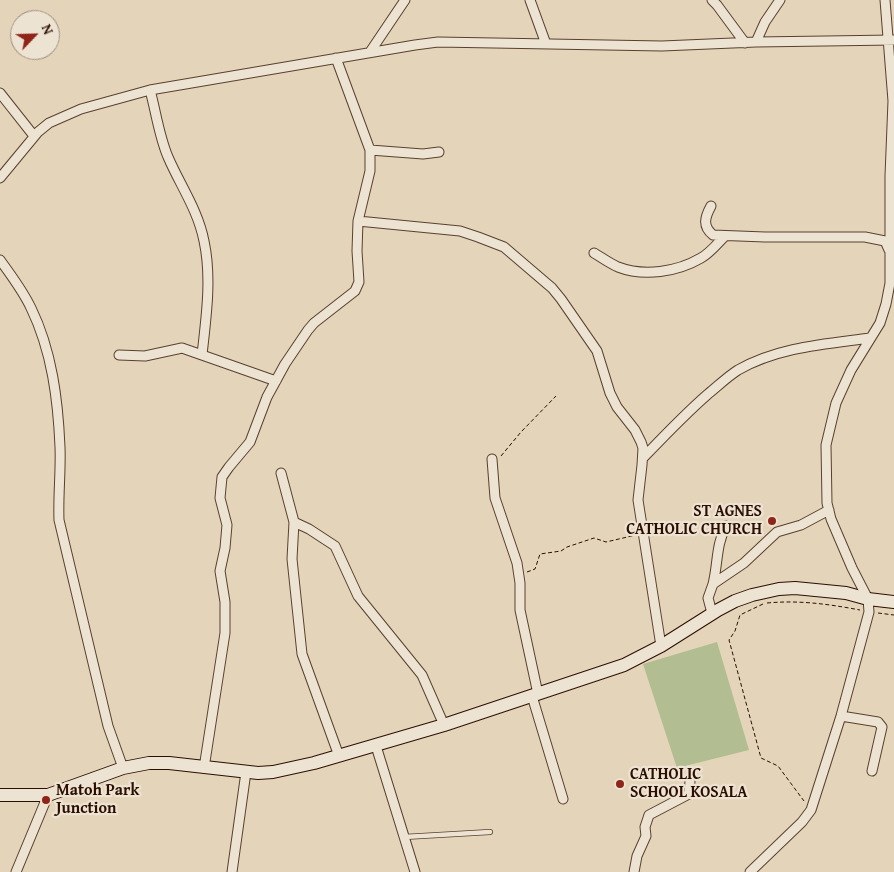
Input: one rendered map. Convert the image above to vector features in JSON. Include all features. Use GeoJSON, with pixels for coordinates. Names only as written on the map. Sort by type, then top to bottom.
{"type":"FeatureCollection","features":[{"type":"Feature","properties":{"kind":"main road"},"geometry":{"type":"LineString","coordinates":[[0,795],[48,795],[123,768],[149,763],[169,763],[246,772],[273,772],[339,756],[444,725],[624,665],[661,646],[712,613],[735,601],[779,589],[795,588],[846,593],[868,606],[894,602]]}},
{"type":"Feature","properties":{"kind":"street"},"geometry":{"type":"LineString","coordinates":[[370,52],[405,0]]}},
{"type":"Feature","properties":{"kind":"street"},"geometry":{"type":"LineString","coordinates":[[530,0],[546,44]]}},
{"type":"Feature","properties":{"kind":"street"},"geometry":{"type":"LineString","coordinates":[[712,0],[718,5],[744,43]]}},
{"type":"Feature","properties":{"kind":"street"},"geometry":{"type":"LineString","coordinates":[[756,42],[765,22],[780,0]]}},
{"type":"Feature","properties":{"kind":"street"},"geometry":{"type":"LineString","coordinates":[[750,872],[802,822],[811,810],[841,716],[868,606],[831,519],[827,503],[826,445],[830,425],[842,388],[880,323],[890,283],[893,101],[892,40],[885,0]]}},
{"type":"Feature","properties":{"kind":"street"},"geometry":{"type":"LineString","coordinates":[[0,178],[34,136],[49,123],[81,109],[150,90],[370,52],[438,42],[662,46],[756,42],[892,40]]}},
{"type":"Feature","properties":{"kind":"street"},"geometry":{"type":"LineString","coordinates":[[204,768],[225,633],[225,602],[220,571],[227,526],[220,498],[222,477],[250,442],[265,404],[285,364],[314,323],[355,291],[359,282],[358,221],[370,170],[370,150],[336,58]]}},
{"type":"Feature","properties":{"kind":"street"},"geometry":{"type":"LineString","coordinates":[[150,90],[167,154],[198,216],[207,254],[208,299],[202,355]]}},
{"type":"Feature","properties":{"kind":"street"},"geometry":{"type":"LineString","coordinates":[[0,93],[34,136]]}},
{"type":"Feature","properties":{"kind":"street"},"geometry":{"type":"LineString","coordinates":[[370,150],[423,154],[439,152]]}},
{"type":"Feature","properties":{"kind":"street"},"geometry":{"type":"LineString","coordinates":[[711,206],[705,216],[705,224],[708,231],[713,235],[724,237],[865,237],[885,241],[890,251]]}},
{"type":"Feature","properties":{"kind":"street"},"geometry":{"type":"LineString","coordinates":[[358,221],[460,231],[504,247],[552,288],[598,351],[610,393],[617,407],[636,430],[641,442],[642,458],[638,491],[640,516],[661,646]]}},
{"type":"Feature","properties":{"kind":"street"},"geometry":{"type":"LineString","coordinates":[[594,253],[617,266],[639,272],[651,272],[673,269],[703,257],[724,237]]}},
{"type":"Feature","properties":{"kind":"street"},"geometry":{"type":"LineString","coordinates":[[0,260],[31,307],[44,339],[58,416],[60,449],[59,520],[108,726],[123,768]]}},
{"type":"Feature","properties":{"kind":"street"},"geometry":{"type":"LineString","coordinates":[[642,458],[693,407],[740,369],[773,355],[807,347],[870,338]]}},
{"type":"Feature","properties":{"kind":"street"},"geometry":{"type":"LineString","coordinates":[[119,355],[145,356],[182,348],[276,381]]}},
{"type":"Feature","properties":{"kind":"street"},"geometry":{"type":"LineString","coordinates":[[492,459],[495,498],[520,580],[520,610],[535,695],[564,800]]}},
{"type":"Feature","properties":{"kind":"street"},"geometry":{"type":"LineString","coordinates":[[281,473],[294,522],[292,559],[302,654],[339,756]]}},
{"type":"Feature","properties":{"kind":"street"},"geometry":{"type":"LineString","coordinates":[[713,584],[744,563],[776,532],[801,525],[829,510]]}},
{"type":"Feature","properties":{"kind":"street"},"geometry":{"type":"LineString","coordinates":[[294,522],[335,546],[358,596],[422,675],[444,725]]}},
{"type":"Feature","properties":{"kind":"street"},"geometry":{"type":"LineString","coordinates":[[712,613],[708,598],[713,584],[722,534],[726,526]]}},
{"type":"Feature","properties":{"kind":"street"},"geometry":{"type":"LineString","coordinates":[[841,716],[878,722],[882,727],[872,772]]}},
{"type":"Feature","properties":{"kind":"street"},"geometry":{"type":"LineString","coordinates":[[376,746],[415,872]]}},
{"type":"Feature","properties":{"kind":"street"},"geometry":{"type":"LineString","coordinates":[[232,872],[246,772]]}},
{"type":"Feature","properties":{"kind":"street"},"geometry":{"type":"LineString","coordinates":[[634,872],[637,856],[646,836],[645,827],[649,815],[688,794],[690,781]]}},
{"type":"Feature","properties":{"kind":"street"},"geometry":{"type":"LineString","coordinates":[[16,872],[48,795]]}},
{"type":"Feature","properties":{"kind":"lane"},"geometry":{"type":"LineString","coordinates":[[404,837],[490,832]]}},
{"type":"Feature","properties":{"kind":"path"},"geometry":{"type":"LineString","coordinates":[[492,469],[521,432],[556,396]]}},
{"type":"Feature","properties":{"kind":"path"},"geometry":{"type":"LineString","coordinates":[[520,580],[528,571],[535,569],[540,554],[561,551],[567,547],[594,538],[606,542],[644,533]]}},
{"type":"Feature","properties":{"kind":"path"},"geometry":{"type":"LineString","coordinates":[[811,810],[778,766],[761,758],[729,640],[735,631],[740,615],[764,604],[786,601],[868,606],[894,616]]}},
{"type":"Feature","properties":{"kind":"green space"},"geometry":{"type":"Polygon","coordinates":[[[717,642],[749,750],[677,768],[643,664],[717,642]]]}},
{"type":"Feature","properties":{"kind":"place","name":"ST AGNES CATHOLIC CHURCH"},"geometry":{"type":"Point","coordinates":[772,521]}},
{"type":"Feature","properties":{"kind":"place","name":"CATHOLIC SCHOOL KOSALA"},"geometry":{"type":"Point","coordinates":[620,784]}},
{"type":"Feature","properties":{"kind":"place","name":"Matoh Park Junction"},"geometry":{"type":"Point","coordinates":[46,800]}}]}
